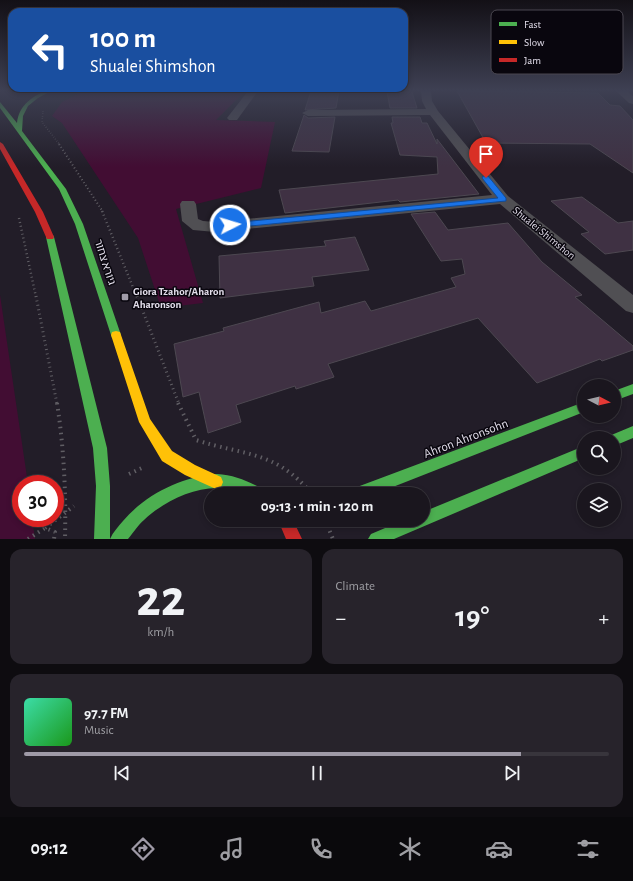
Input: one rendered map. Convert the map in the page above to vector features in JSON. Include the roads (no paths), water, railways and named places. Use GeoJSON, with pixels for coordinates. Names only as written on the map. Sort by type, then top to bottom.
{"type":"FeatureCollection","features":[{"type":"Feature","properties":{"kind":"street","name":"גיורא צחור"},"geometry":{"type":"LineString","coordinates":[[11,116],[62,189],[80,224],[145,422],[167,456],[190,470],[216,482]]}},
{"type":"Feature","properties":{"kind":"street"},"geometry":{"type":"LineString","coordinates":[[19,116],[17,120],[20,130]]}},
{"type":"Feature","properties":{"kind":"street","name":"Shualei Shimshon"},"geometry":{"type":"LineString","coordinates":[[436,116],[503,199],[633,306]]}},
{"type":"Feature","properties":{"kind":"street"},"geometry":{"type":"LineString","coordinates":[[0,144],[39,212],[53,244],[100,448],[103,486],[102,539]]}},
{"type":"Feature","properties":{"kind":"street"},"geometry":{"type":"LineString","coordinates":[[188,204],[190,221],[199,226],[215,227],[503,199]]}},
{"type":"Feature","properties":{"kind":"street"},"geometry":{"type":"LineString","coordinates":[[621,393],[633,389]]}},
{"type":"Feature","properties":{"kind":"street","name":"Ahron Ahronsohn"},"geometry":{"type":"LineString","coordinates":[[375,487],[577,411]]}},
{"type":"Feature","properties":{"kind":"street"},"geometry":{"type":"LineString","coordinates":[[621,437],[633,432]]}},
{"type":"Feature","properties":{"kind":"street"},"geometry":{"type":"LineString","coordinates":[[430,517],[577,455]]}},
{"type":"Feature","properties":{"kind":"street"},"geometry":{"type":"LineString","coordinates":[[118,539],[139,514],[164,496],[190,485],[216,482],[236,484],[243,487]]}},
{"type":"Feature","properties":{"kind":"street"},"geometry":{"type":"LineString","coordinates":[[288,527],[294,539]]}},
{"type":"Feature","properties":{"kind":"street"},"geometry":{"type":"LineString","coordinates":[[376,539],[405,527]]}},
{"type":"Feature","properties":{"kind":"place","name":"Giora Tzahor/Aharon Aharonson"},"geometry":{"type":"Point","coordinates":[125,297]}}]}
